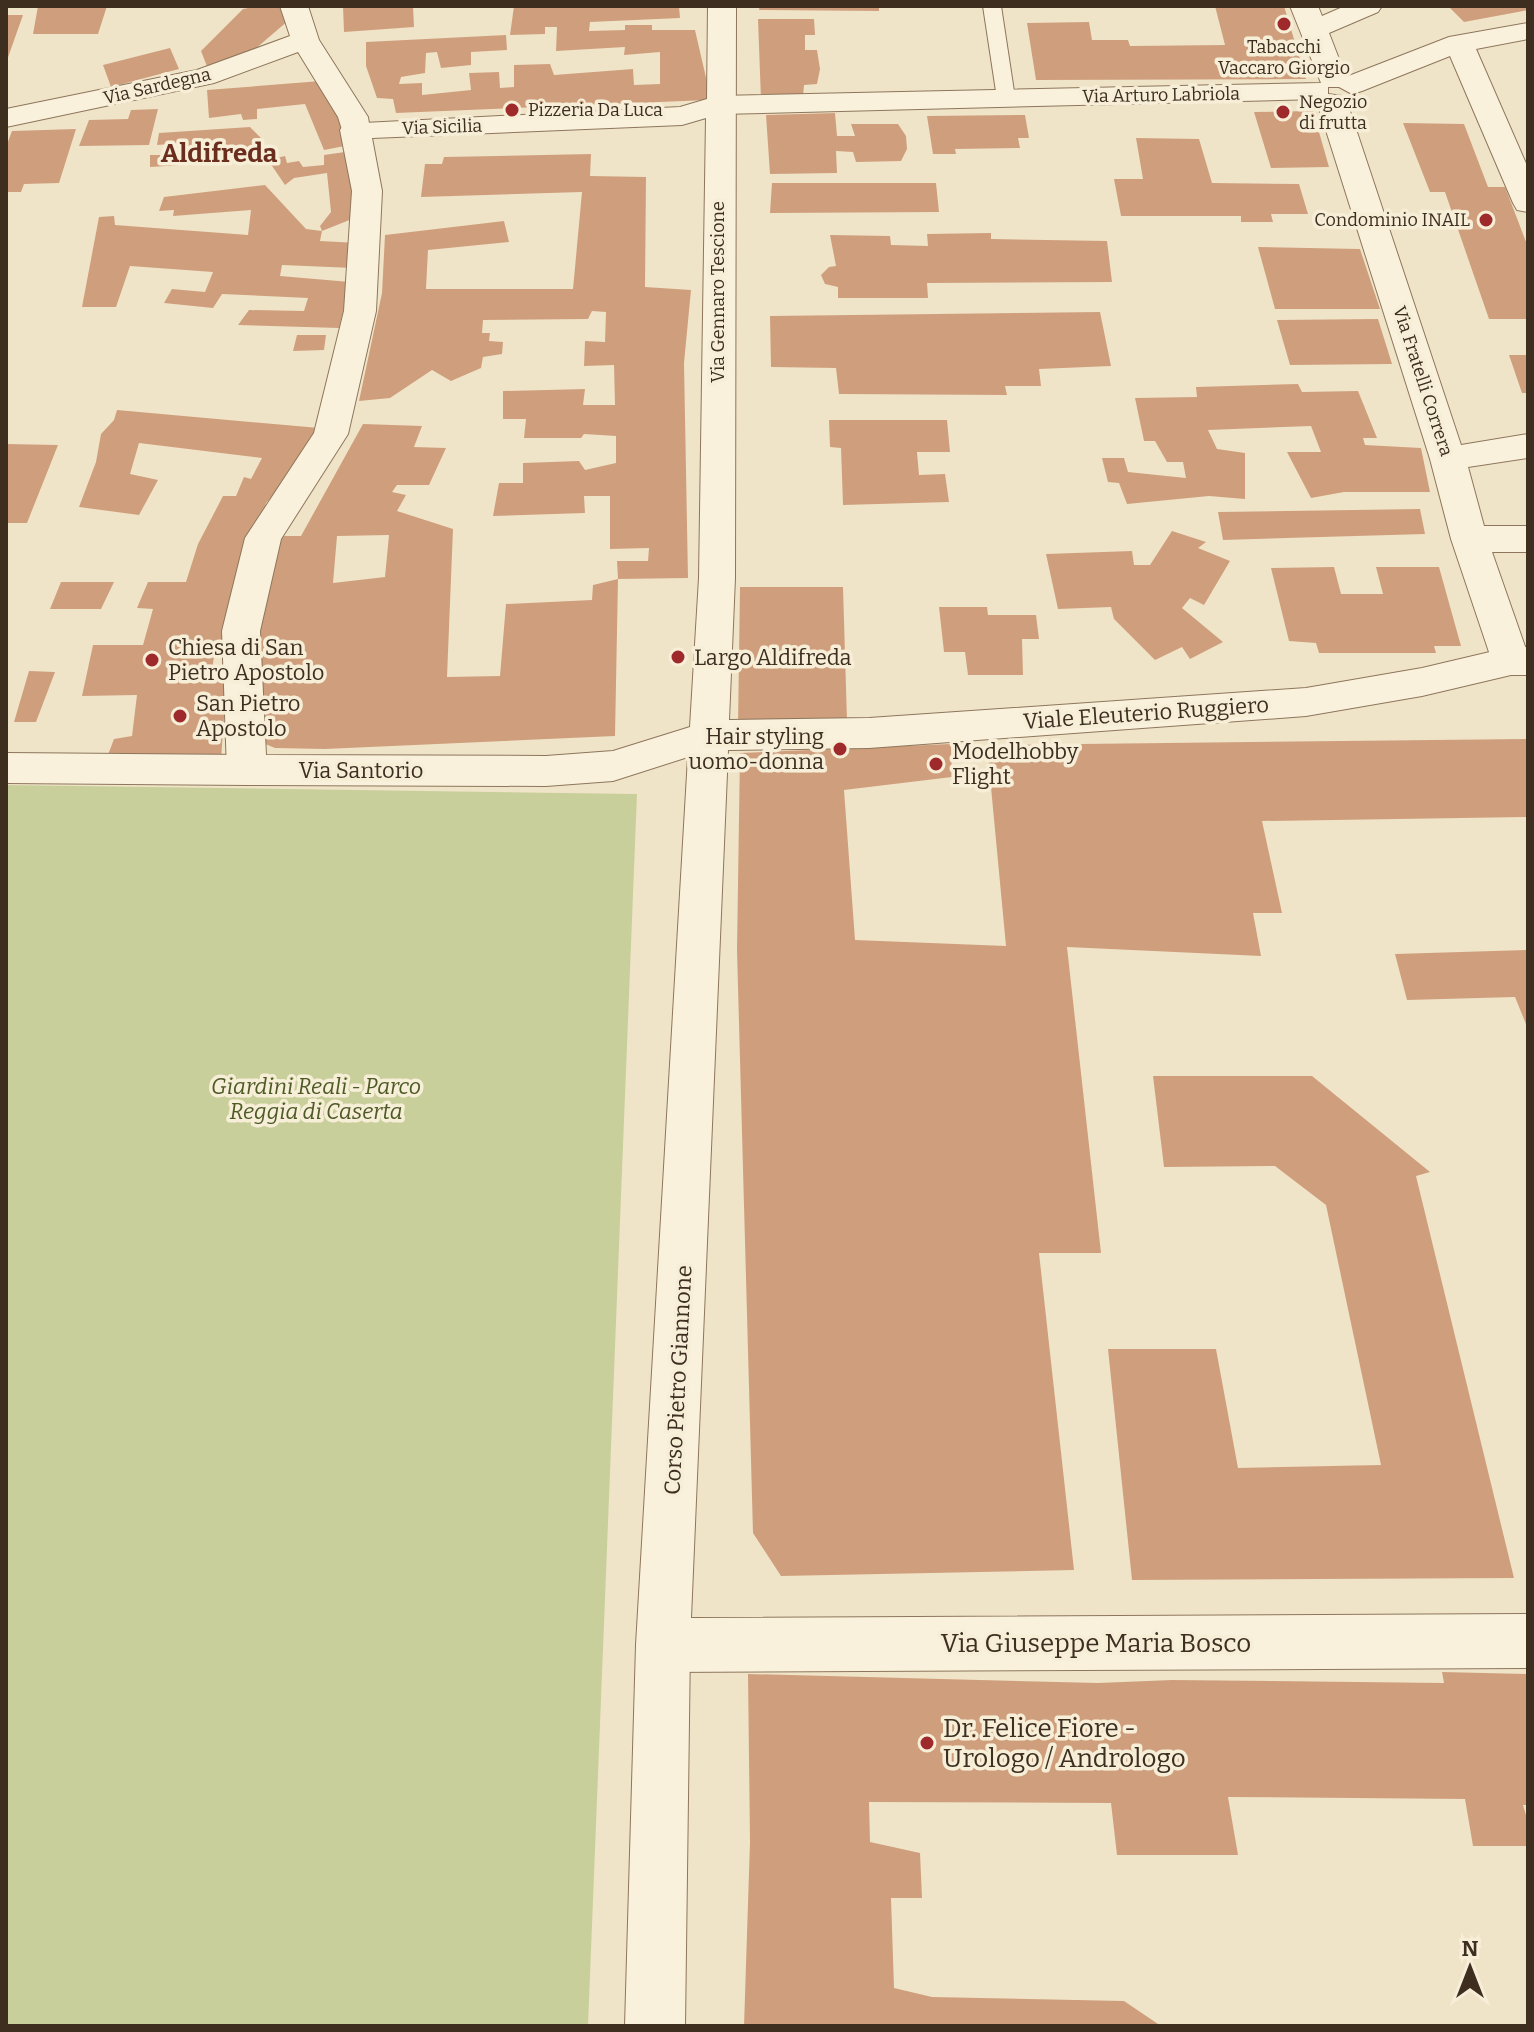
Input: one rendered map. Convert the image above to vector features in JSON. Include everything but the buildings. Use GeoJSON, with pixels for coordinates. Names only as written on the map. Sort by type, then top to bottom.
{"type":"FeatureCollection","features":[{"type":"Feature","properties":{"kind":"street"},"geometry":{"type":"LineString","coordinates":[[247,770],[241,631],[263,538],[331,434],[360,311],[367,191],[353,117],[305,40],[294,6]]}},
{"type":"Feature","properties":{"kind":"street","name":"Via Gennaro Tescione"},"geometry":{"type":"LineString","coordinates":[[711,735],[717,578],[722,6]]}},
{"type":"Feature","properties":{"kind":"street"},"geometry":{"type":"LineString","coordinates":[[1308,18],[1368,6]]}},
{"type":"Feature","properties":{"kind":"street","name":"Via Fratelli Correra"},"geometry":{"type":"LineString","coordinates":[[1308,18],[1448,459],[1469,539],[1519,661]]}},
{"type":"Feature","properties":{"kind":"street"},"geometry":{"type":"LineString","coordinates":[[1333,89],[1459,43],[1528,31]]}},
{"type":"Feature","properties":{"kind":"street","name":"Via Sardegna"},"geometry":{"type":"LineString","coordinates":[[6,118],[204,77],[305,40]]}},
{"type":"Feature","properties":{"kind":"street"},"geometry":{"type":"LineString","coordinates":[[1459,43],[1528,203]]}},
{"type":"Feature","properties":{"kind":"street","name":"Via Arturo Labriola"},"geometry":{"type":"LineString","coordinates":[[719,105],[1333,89]]}},
{"type":"Feature","properties":{"kind":"street","name":"Via Sicilia"},"geometry":{"type":"LineString","coordinates":[[355,130],[682,116],[719,105]]}},
{"type":"Feature","properties":{"kind":"street"},"geometry":{"type":"LineString","coordinates":[[1448,459],[1528,446]]}},
{"type":"Feature","properties":{"kind":"street"},"geometry":{"type":"LineString","coordinates":[[1469,539],[1528,539]]}},
{"type":"Feature","properties":{"kind":"street","name":"Viale Eleuterio Ruggiero"},"geometry":{"type":"LineString","coordinates":[[711,735],[869,733],[1306,702],[1519,661]]}},
{"type":"Feature","properties":{"kind":"street","name":"Via Santorio"},"geometry":{"type":"LineString","coordinates":[[6,768],[546,771],[613,766],[711,735]]}},
{"type":"Feature","properties":{"kind":"street","name":"Corso Pietro Giannone"},"geometry":{"type":"LineString","coordinates":[[655,2026],[663,1645],[711,735]]}},
{"type":"Feature","properties":{"kind":"street","name":"Via Giuseppe Maria Bosco"},"geometry":{"type":"LineString","coordinates":[[663,1645],[1528,1641]]}},
{"type":"Feature","properties":{"kind":"lane"},"geometry":{"type":"LineString","coordinates":[[992,6],[1006,98]]}},
{"type":"Feature","properties":{"kind":"green space","name":"Giardini Reali - Parco Reggia di Caserta"},"geometry":{"type":"Polygon","coordinates":[[[6,785],[637,794],[588,2026],[6,2026],[6,785]]]}},
{"type":"Feature","properties":{"kind":"place","name":"Tabacchi Vaccaro Giorgio"},"geometry":{"type":"Point","coordinates":[1284,24]}},
{"type":"Feature","properties":{"kind":"place","name":"Pizzeria Da Luca"},"geometry":{"type":"Point","coordinates":[512,110]}},
{"type":"Feature","properties":{"kind":"place","name":"Negozio di frutta"},"geometry":{"type":"Point","coordinates":[1283,112]}},
{"type":"Feature","properties":{"kind":"place","name":"Condominio INAIL"},"geometry":{"type":"Point","coordinates":[1486,220]}},
{"type":"Feature","properties":{"kind":"place","name":"Largo Aldifreda"},"geometry":{"type":"Point","coordinates":[678,657]}},
{"type":"Feature","properties":{"kind":"place","name":"Chiesa di San Pietro Apostolo"},"geometry":{"type":"Point","coordinates":[152,660]}},
{"type":"Feature","properties":{"kind":"place","name":"San Pietro Apostolo"},"geometry":{"type":"Point","coordinates":[180,716]}},
{"type":"Feature","properties":{"kind":"place","name":"Hair styling uomo-donna"},"geometry":{"type":"Point","coordinates":[840,749]}},
{"type":"Feature","properties":{"kind":"place","name":"Modelhobby Flight"},"geometry":{"type":"Point","coordinates":[936,764]}},
{"type":"Feature","properties":{"kind":"place","name":"Dr. Felice Fiore - Urologo / Andrologo"},"geometry":{"type":"Point","coordinates":[927,1743]}},
{"type":"Feature","properties":{"kind":"district","name":"Aldifreda"},"geometry":{"type":"Point","coordinates":[219,153]}}]}
